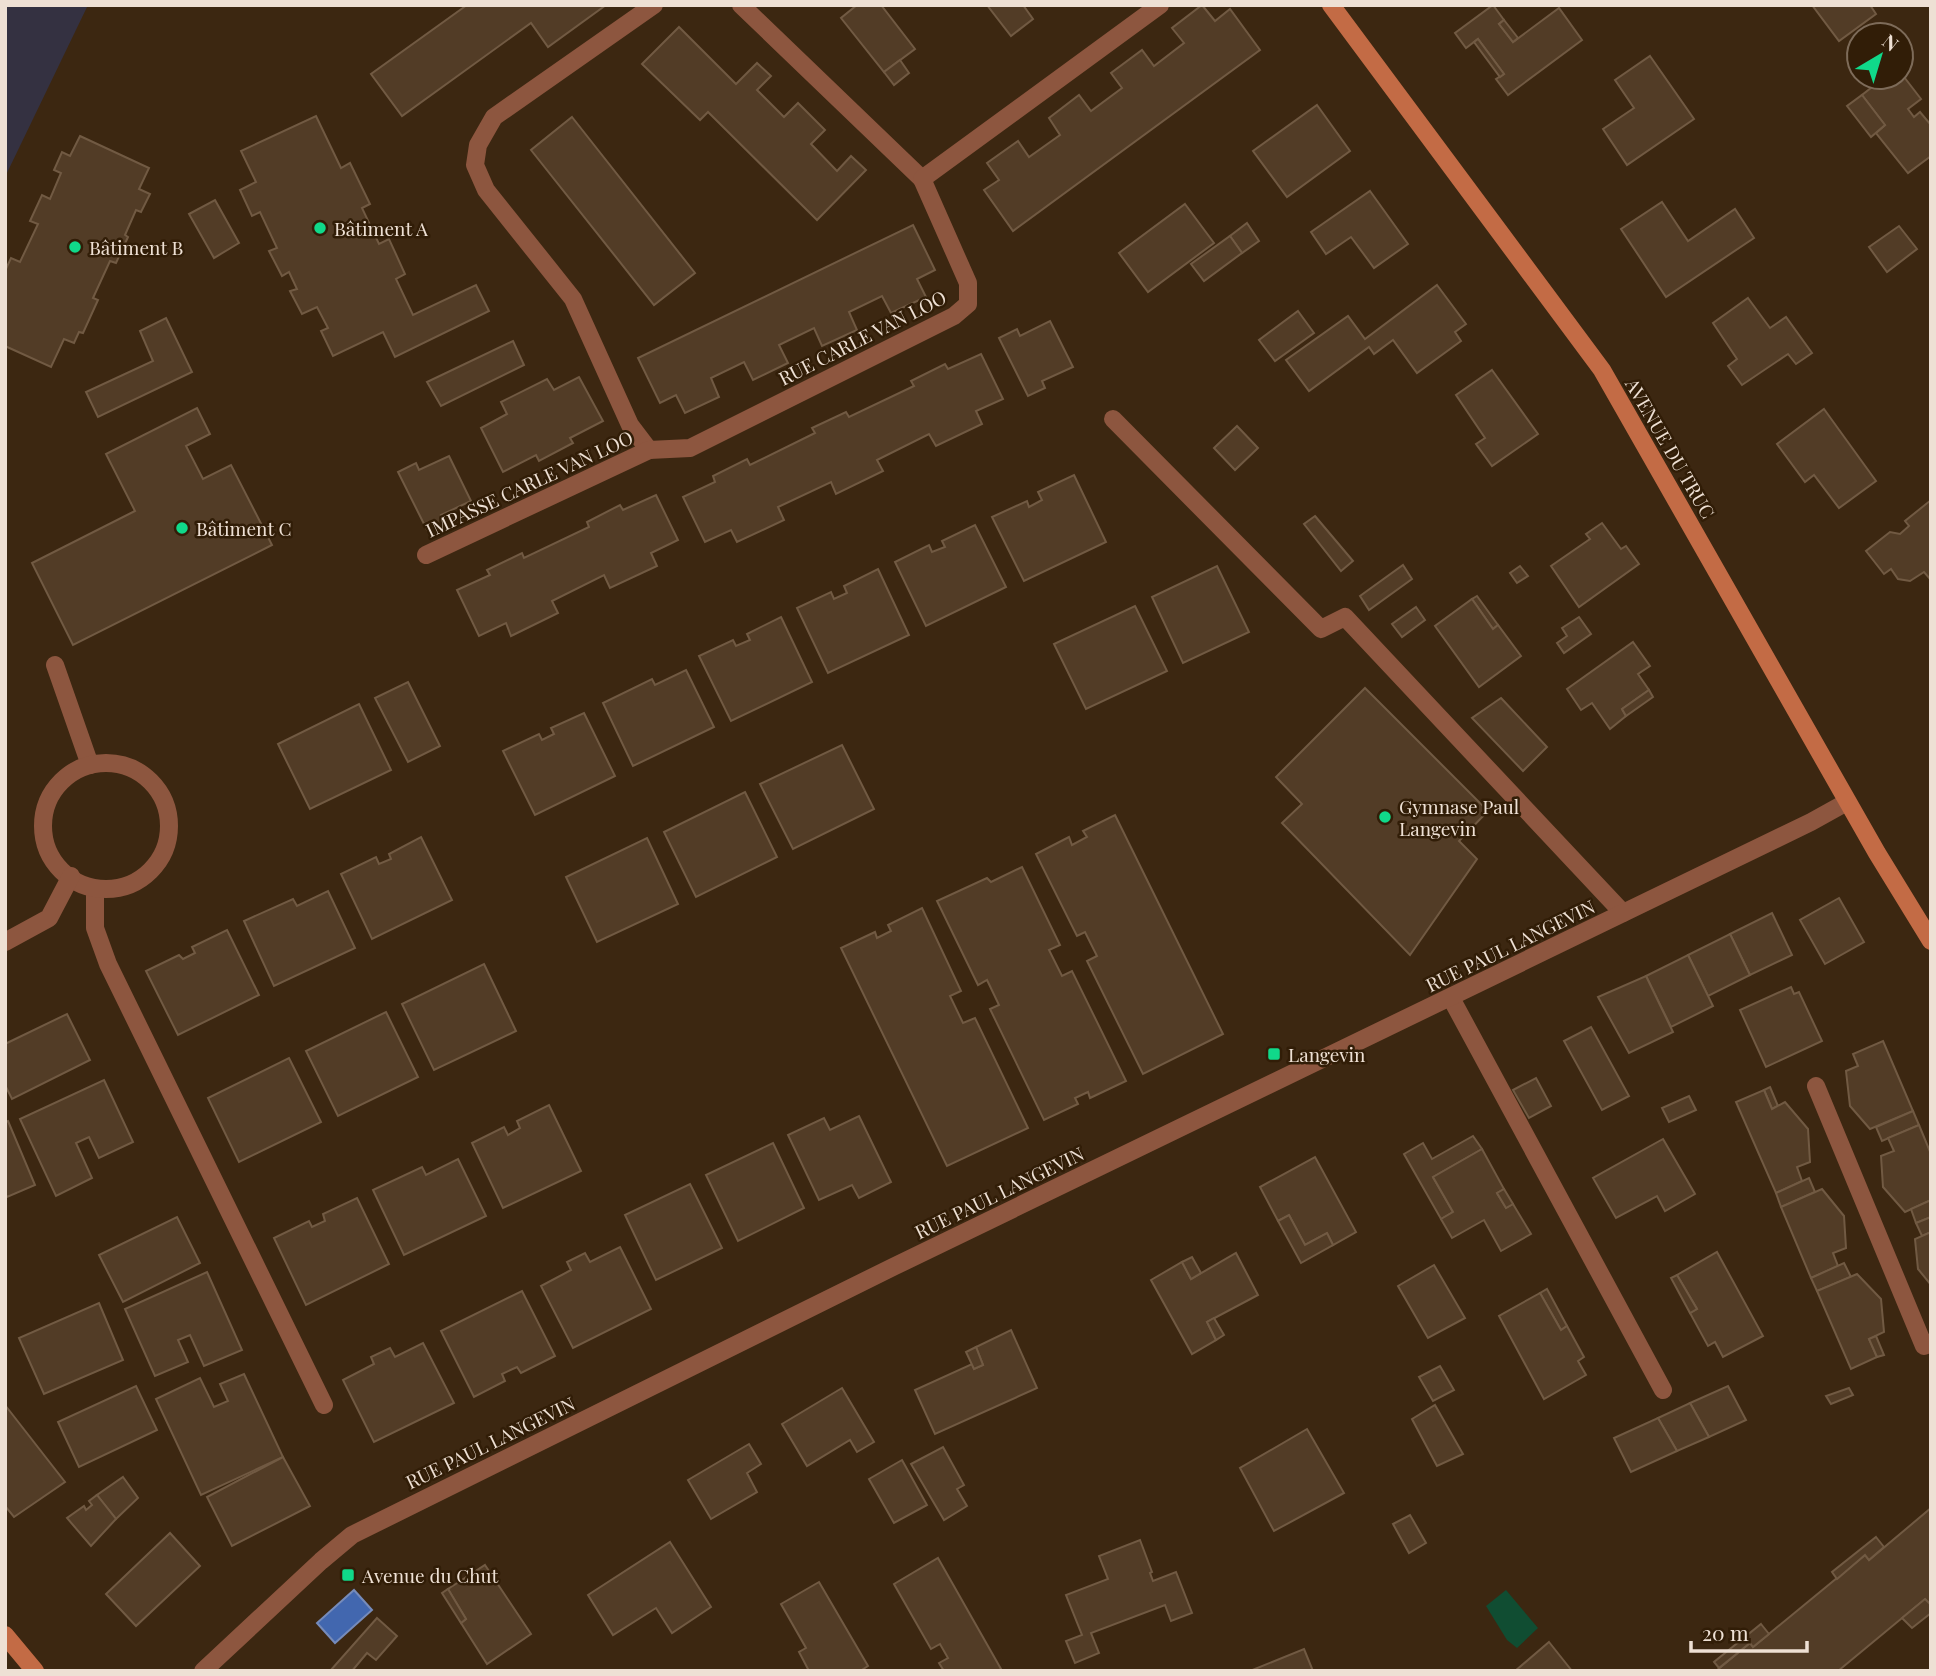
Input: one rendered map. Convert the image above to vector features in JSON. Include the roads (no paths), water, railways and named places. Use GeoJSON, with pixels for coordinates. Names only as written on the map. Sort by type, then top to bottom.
{"type":"FeatureCollection","features":[{"type":"Feature","properties":{"kind":"street"},"geometry":{"type":"LineString","coordinates":[[649,450],[630,425],[573,299],[486,190],[475,165],[478,145],[494,117],[654,5]]}},
{"type":"Feature","properties":{"kind":"street"},"geometry":{"type":"LineString","coordinates":[[741,5],[922,179],[1160,5]]}},
{"type":"Feature","properties":{"kind":"street","name":"AVENUE DU TRUC"},"geometry":{"type":"LineString","coordinates":[[1331,5],[1602,370],[1847,802],[1931,941]]}},
{"type":"Feature","properties":{"kind":"street","name":"RUE CARLE VAN LOO"},"geometry":{"type":"LineString","coordinates":[[649,450],[690,448],[954,316],[968,304],[968,283],[922,179]]}},
{"type":"Feature","properties":{"kind":"street"},"geometry":{"type":"LineString","coordinates":[[1113,419],[1321,629],[1345,617],[1623,914]]}},
{"type":"Feature","properties":{"kind":"street","name":"IMPASSE CARLE VAN LOO"},"geometry":{"type":"LineString","coordinates":[[426,555],[649,450]]}},
{"type":"Feature","properties":{"kind":"street"},"geometry":{"type":"LineString","coordinates":[[55,665],[90,765]]}},
{"type":"Feature","properties":{"kind":"street"},"geometry":{"type":"LineString","coordinates":[[111,763],[131,768],[148,779],[161,796],[169,816],[169,838],[161,858],[148,874],[130,886],[109,891],[88,888],[54,864],[45,846],[41,825],[46,805],[56,786],[71,773],[90,765],[111,763]]}},
{"type":"Feature","properties":{"kind":"street","name":"RUE PAUL LANGEVIN"},"geometry":{"type":"LineString","coordinates":[[203,1671],[352,1535],[895,1266],[1451,998],[1847,802]]}},
{"type":"Feature","properties":{"kind":"street"},"geometry":{"type":"LineString","coordinates":[[5,942],[49,918],[71,876]]}},
{"type":"Feature","properties":{"kind":"street"},"geometry":{"type":"LineString","coordinates":[[95,889],[95,928],[108,964],[324,1405]]}},
{"type":"Feature","properties":{"kind":"street"},"geometry":{"type":"LineString","coordinates":[[1451,998],[1663,1390]]}},
{"type":"Feature","properties":{"kind":"street"},"geometry":{"type":"LineString","coordinates":[[1816,1086],[1924,1346],[1931,1343]]}},
{"type":"Feature","properties":{"kind":"street"},"geometry":{"type":"LineString","coordinates":[[5,1635],[35,1671]]}},
{"type":"Feature","properties":{"kind":"water"},"geometry":{"type":"Polygon","coordinates":[[[354,1590],[372,1610],[335,1643],[317,1623],[354,1590]]]}},
{"type":"Feature","properties":{"kind":"place","name":"Bâtiment A"},"geometry":{"type":"Point","coordinates":[320,228]}},
{"type":"Feature","properties":{"kind":"place","name":"Bâtiment B"},"geometry":{"type":"Point","coordinates":[75,247]}},
{"type":"Feature","properties":{"kind":"place","name":"Bâtiment C"},"geometry":{"type":"Point","coordinates":[182,528]}},
{"type":"Feature","properties":{"kind":"place","name":"Gymnase Paul Langevin"},"geometry":{"type":"Point","coordinates":[1385,817]}},
{"type":"Feature","properties":{"kind":"place","name":"Langevin"},"geometry":{"type":"Point","coordinates":[1274,1054]}},
{"type":"Feature","properties":{"kind":"place","name":"Avenue du Chut"},"geometry":{"type":"Point","coordinates":[348,1575]}}]}
